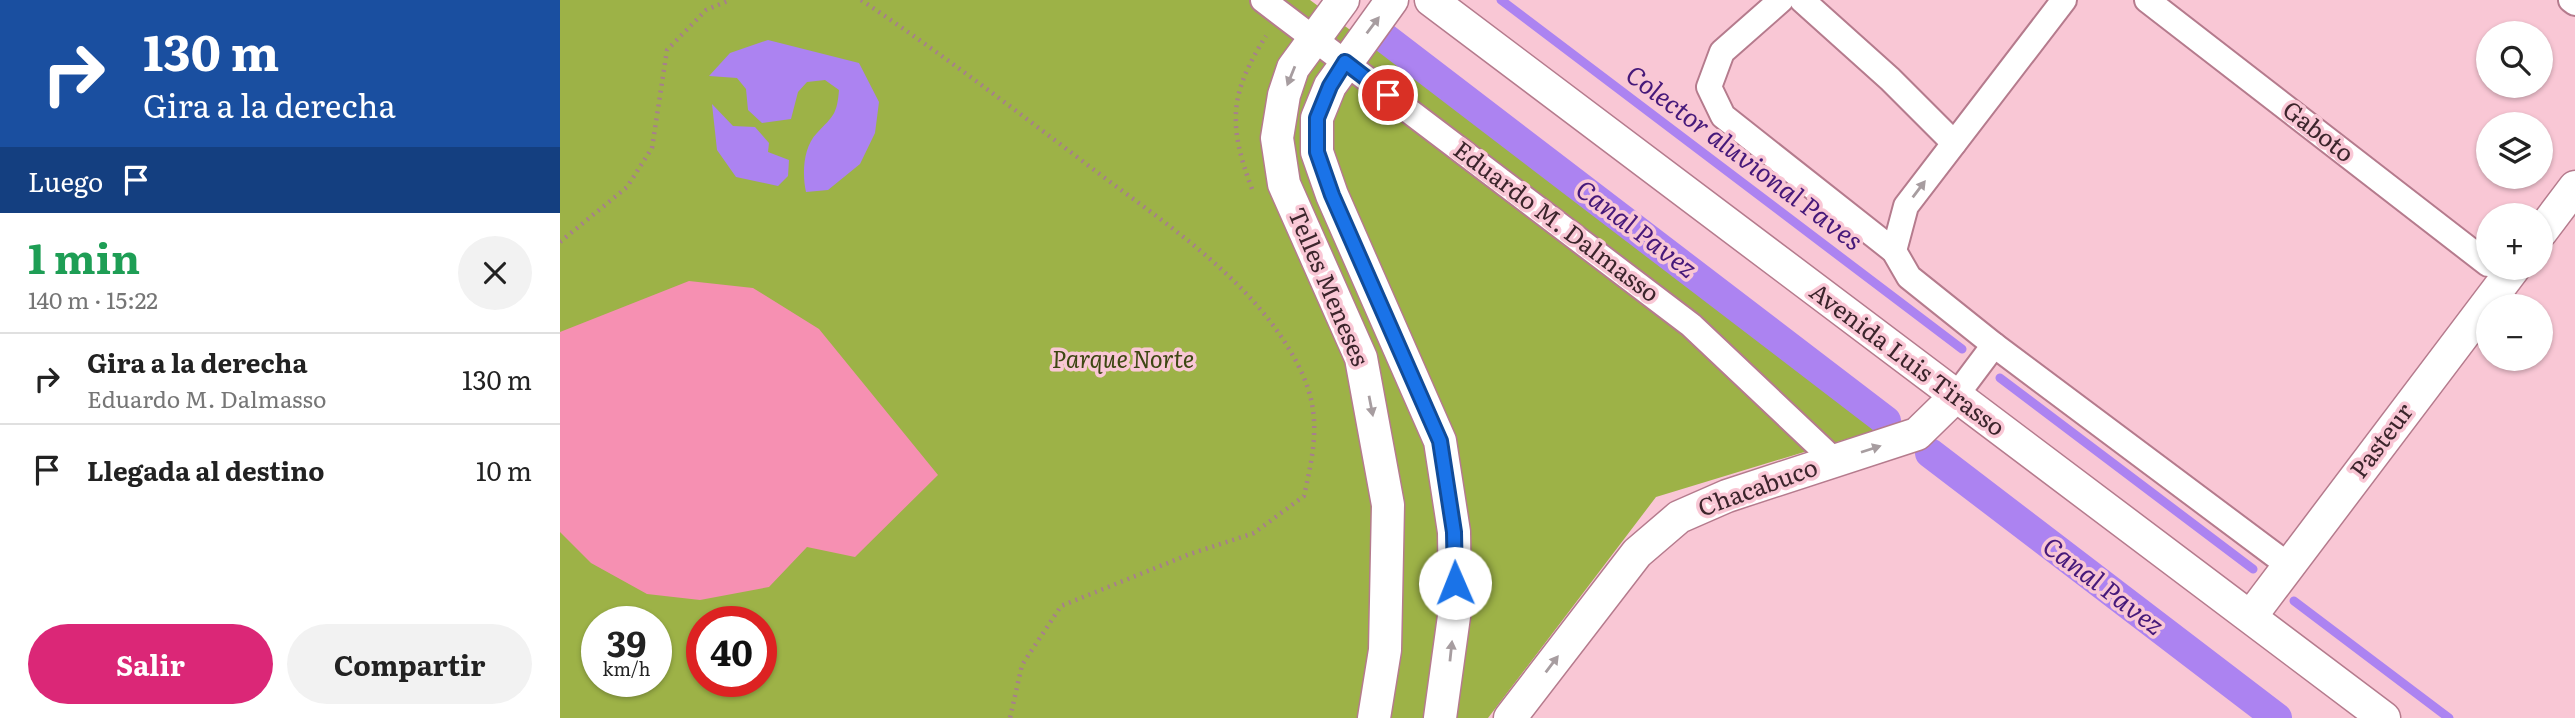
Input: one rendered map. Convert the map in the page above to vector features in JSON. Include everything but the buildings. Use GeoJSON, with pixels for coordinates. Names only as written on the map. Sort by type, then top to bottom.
{"type":"FeatureCollection","features":[{"type":"Feature","properties":{"kind":"street","name":"Telles Meneses"},"geometry":{"type":"LineString","coordinates":[[1343,0],[1293,68],[1284,95],[1277,138],[1284,184],[1361,358],[1388,505],[1385,650],[1374,718]]}},
{"type":"Feature","properties":{"kind":"street","name":"Telles Meneses"},"geometry":{"type":"LineString","coordinates":[[1392,0],[1330,86],[1317,118],[1317,152],[1332,195],[1440,441],[1454,532],[1455,609],[1440,718]]}},
{"type":"Feature","properties":{"kind":"street","name":"Avenida Luis Tirasso"},"geometry":{"type":"LineString","coordinates":[[1431,0],[2384,718]]}},
{"type":"Feature","properties":{"kind":"street"},"geometry":{"type":"LineString","coordinates":[[1781,0],[1722,52],[1709,87],[1723,116],[1894,251],[1909,276],[1994,345],[2288,565]]}},
{"type":"Feature","properties":{"kind":"street"},"geometry":{"type":"LineString","coordinates":[[1802,0],[1890,79],[1954,143]]}},
{"type":"Feature","properties":{"kind":"street"},"geometry":{"type":"LineString","coordinates":[[1894,251],[1906,206],[2064,0]]}},
{"type":"Feature","properties":{"kind":"street","name":"Gaboto"},"geometry":{"type":"LineString","coordinates":[[2147,0],[2476,251]]}},
{"type":"Feature","properties":{"kind":"street","name":"Eduardo M. Dalmasso"},"geometry":{"type":"LineString","coordinates":[[1272,7],[1691,325],[1835,461]]}},
{"type":"Feature","properties":{"kind":"street"},"geometry":{"type":"LineString","coordinates":[[2553,216],[2575,187]]}},
{"type":"Feature","properties":{"kind":"street","name":"Pasteur"},"geometry":{"type":"LineString","coordinates":[[2251,616],[2492,280]]}},
{"type":"Feature","properties":{"kind":"street"},"geometry":{"type":"LineString","coordinates":[[1955,397],[1994,345]]}},
{"type":"Feature","properties":{"kind":"street","name":"Chacabuco"},"geometry":{"type":"LineString","coordinates":[[1510,718],[1637,553],[1679,517],[1727,496],[1917,434],[1955,397]]}},
{"type":"Feature","properties":{"kind":"path"},"geometry":{"type":"LineString","coordinates":[[560,242],[627,187],[652,148],[667,50],[706,10],[730,0]]}},
{"type":"Feature","properties":{"kind":"path"},"geometry":{"type":"LineString","coordinates":[[861,0],[982,85],[1216,265],[1270,318],[1303,374],[1314,417],[1316,443],[1304,496],[1254,533],[1190,554],[1062,606],[1022,665],[1010,718]]}},
{"type":"Feature","properties":{"kind":"path"},"geometry":{"type":"LineString","coordinates":[[1256,200],[1242,161],[1234,125],[1237,102],[1272,7]]}},
{"type":"Feature","properties":{"kind":"green space","name":"Parque Norte"},"geometry":{"type":"Polygon","coordinates":[[[560,0],[1310,0],[1883,428],[1656,497],[1488,718],[560,718],[560,0]]]}},
{"type":"Feature","properties":{"kind":"shaded area"},"geometry":{"type":"Polygon","coordinates":[[[768,40],[859,63],[879,102],[875,133],[860,164],[828,190],[806,192],[805,161],[812,139],[835,110],[839,90],[825,80],[807,82],[798,92],[791,119],[762,123],[748,110],[746,89],[737,78],[709,76],[730,53],[768,40]]]}},
{"type":"Feature","properties":{"kind":"shaded area"},"geometry":{"type":"Polygon","coordinates":[[[712,104],[733,126],[755,127],[769,143],[768,152],[789,160],[788,176],[778,186],[736,177],[717,150],[712,104]]]}},
{"type":"Feature","properties":{"kind":"waterway","name":"Colector aluvional Paves"},"geometry":{"type":"LineString","coordinates":[[1501,0],[1962,349]]}},
{"type":"Feature","properties":{"kind":"waterway","name":"Canal Pavez"},"geometry":{"type":"LineString","coordinates":[[1385,38],[1886,421]]}},
{"type":"Feature","properties":{"kind":"waterway","name":"Colector aluvional Paves"},"geometry":{"type":"LineString","coordinates":[[2000,378],[2253,569]]}},
{"type":"Feature","properties":{"kind":"waterway","name":"Canal Pavez"},"geometry":{"type":"LineString","coordinates":[[1930,453],[2277,718]]}},
{"type":"Feature","properties":{"kind":"waterway","name":"Colector aluvional Paves"},"geometry":{"type":"LineString","coordinates":[[2294,601],[2449,718]]}},
{"type":"Feature","properties":{"kind":"route"},"geometry":{"type":"LineString","coordinates":[[1388,95],[1345,62],[1330,86],[1317,118],[1317,152],[1332,195],[1440,441],[1454,532],[1455,583]]}}]}
